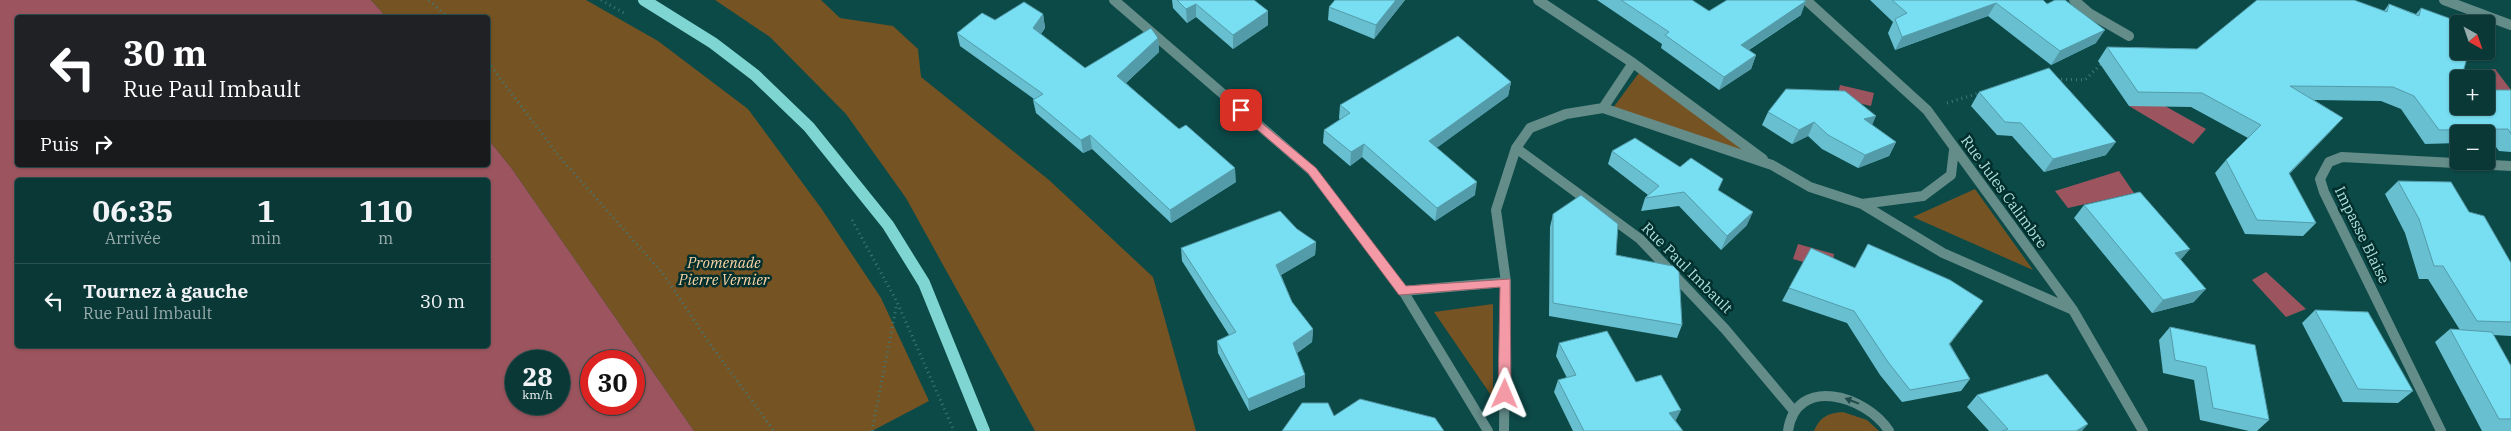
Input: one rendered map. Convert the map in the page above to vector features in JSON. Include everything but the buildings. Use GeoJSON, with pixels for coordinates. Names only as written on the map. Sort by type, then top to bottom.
{"type":"FeatureCollection","features":[{"type":"Feature","properties":{"kind":"main road"},"geometry":{"type":"LineString","coordinates":[[644,0],[713,44],[755,75],[809,127],[888,225],[924,283],[984,431]]}},
{"type":"Feature","properties":{"kind":"street"},"geometry":{"type":"LineString","coordinates":[[1114,0],[1312,170],[1403,291],[1488,431]]}},
{"type":"Feature","properties":{"kind":"street"},"geometry":{"type":"LineString","coordinates":[[1538,0],[1633,63],[1772,165],[1810,187],[1862,204],[1943,252],[2073,310]]}},
{"type":"Feature","properties":{"kind":"street","name":"Rue Jules Calimbre"},"geometry":{"type":"LineString","coordinates":[[1806,0],[1926,110],[2073,310],[2143,431]]}},
{"type":"Feature","properties":{"kind":"street"},"geometry":{"type":"LineString","coordinates":[[2074,0],[2090,13],[2129,36]]}},
{"type":"Feature","properties":{"kind":"street"},"geometry":{"type":"LineString","coordinates":[[2444,0],[2511,25]]}},
{"type":"Feature","properties":{"kind":"street"},"geometry":{"type":"LineString","coordinates":[[1602,108],[1633,63]]}},
{"type":"Feature","properties":{"kind":"street"},"geometry":{"type":"LineString","coordinates":[[1504,431],[1506,282],[1496,210],[1516,148],[1530,128],[1566,114],[1602,108],[1772,165]]}},
{"type":"Feature","properties":{"kind":"street","name":"Rue Paul Imbault"},"geometry":{"type":"LineString","coordinates":[[1516,148],[1640,239],[1725,329],[1794,411]]}},
{"type":"Feature","properties":{"kind":"street"},"geometry":{"type":"LineString","coordinates":[[1862,204],[1923,196],[1951,175],[1954,150]]}},
{"type":"Feature","properties":{"kind":"street","name":"Impasse Blaise"},"geometry":{"type":"LineString","coordinates":[[2441,431],[2324,192],[2320,178],[2329,162],[2342,157],[2511,166]]}},
{"type":"Feature","properties":{"kind":"street"},"geometry":{"type":"LineString","coordinates":[[1403,291],[1506,282]]}},
{"type":"Feature","properties":{"kind":"street"},"geometry":{"type":"LineString","coordinates":[[1788,431],[1788,424],[1794,411],[1804,402],[1818,397],[1835,396],[1853,400],[1869,409],[1883,422],[1889,431]]}},
{"type":"Feature","properties":{"kind":"path"},"geometry":{"type":"LineString","coordinates":[[429,0],[445,15]]}},
{"type":"Feature","properties":{"kind":"path"},"geometry":{"type":"LineString","coordinates":[[600,0],[632,17]]}},
{"type":"Feature","properties":{"kind":"path"},"geometry":{"type":"LineString","coordinates":[[2047,78],[2085,80],[2129,36]]}},
{"type":"Feature","properties":{"kind":"path"},"geometry":{"type":"LineString","coordinates":[[490,65],[558,155],[664,275],[710,344],[774,431]]}},
{"type":"Feature","properties":{"kind":"path"},"geometry":{"type":"LineString","coordinates":[[1926,110],[1991,89]]}},
{"type":"Feature","properties":{"kind":"path"},"geometry":{"type":"LineString","coordinates":[[851,219],[897,302],[954,431]]}},
{"type":"Feature","properties":{"kind":"path"},"geometry":{"type":"LineString","coordinates":[[872,431],[897,302]]}},
{"type":"Feature","properties":{"kind":"green space","name":"Promenade Pierre Vernier"},"geometry":{"type":"Polygon","coordinates":[[[371,0],[586,0],[658,41],[748,109],[821,208],[881,298],[929,401],[872,431],[694,431],[645,360],[645,350],[638,350],[512,169],[490,142],[490,15],[384,15],[371,0]]]}},
{"type":"Feature","properties":{"kind":"green space"},"geometry":{"type":"Polygon","coordinates":[[[715,0],[821,0],[840,18],[893,26],[918,49],[921,77],[1049,180],[1153,277],[1196,431],[1035,431],[906,198],[846,114],[770,37],[715,0]]]}},
{"type":"Feature","properties":{"kind":"green space"},"geometry":{"type":"Polygon","coordinates":[[[1641,70],[1753,155],[1613,108],[1641,70]]]}},
{"type":"Feature","properties":{"kind":"green space"},"geometry":{"type":"Polygon","coordinates":[[[1975,189],[2033,270],[1913,217],[1975,189]]]}},
{"type":"Feature","properties":{"kind":"green space"},"geometry":{"type":"Polygon","coordinates":[[[1493,304],[1493,398],[1434,312],[1493,304]]]}},
{"type":"Feature","properties":{"kind":"green space"},"geometry":{"type":"Polygon","coordinates":[[[1843,412],[1867,420],[1879,431],[1814,431],[1819,422],[1825,417],[1833,413],[1843,412]]]}},
{"type":"Feature","properties":{"kind":"shaded area"},"geometry":{"type":"Polygon","coordinates":[[[0,0],[371,0],[384,15],[15,15],[15,167],[490,167],[490,142],[512,169],[638,350],[580,350],[580,415],[645,415],[645,360],[694,431],[0,431],[0,0]]]}},
{"type":"Feature","properties":{"kind":"shaded area"},"geometry":{"type":"Polygon","coordinates":[[[2495,69],[2511,90],[2511,104],[2495,96],[2495,70],[2483,70],[2495,69]]]}},
{"type":"Feature","properties":{"kind":"shaded area"},"geometry":{"type":"Polygon","coordinates":[[[1840,85],[1874,93],[1871,106],[1837,98],[1840,85]]]}},
{"type":"Feature","properties":{"kind":"shaded area"},"geometry":{"type":"Polygon","coordinates":[[[2149,97],[2206,129],[2193,144],[2129,106],[2149,97]]]}},
{"type":"Feature","properties":{"kind":"shaded area"},"geometry":{"type":"Polygon","coordinates":[[[2119,171],[2134,193],[2068,208],[2055,191],[2119,171]]]}},
{"type":"Feature","properties":{"kind":"shaded area"},"geometry":{"type":"Polygon","coordinates":[[[1798,244],[1834,254],[1832,270],[1793,259],[1798,244]]]}},
{"type":"Feature","properties":{"kind":"shaded area"},"geometry":{"type":"Polygon","coordinates":[[[2266,272],[2306,309],[2286,317],[2252,280],[2266,272]]]}},
{"type":"Feature","properties":{"kind":"route"},"geometry":{"type":"LineString","coordinates":[[1241,110],[1312,170],[1403,291],[1506,282],[1505,394]]}}]}
